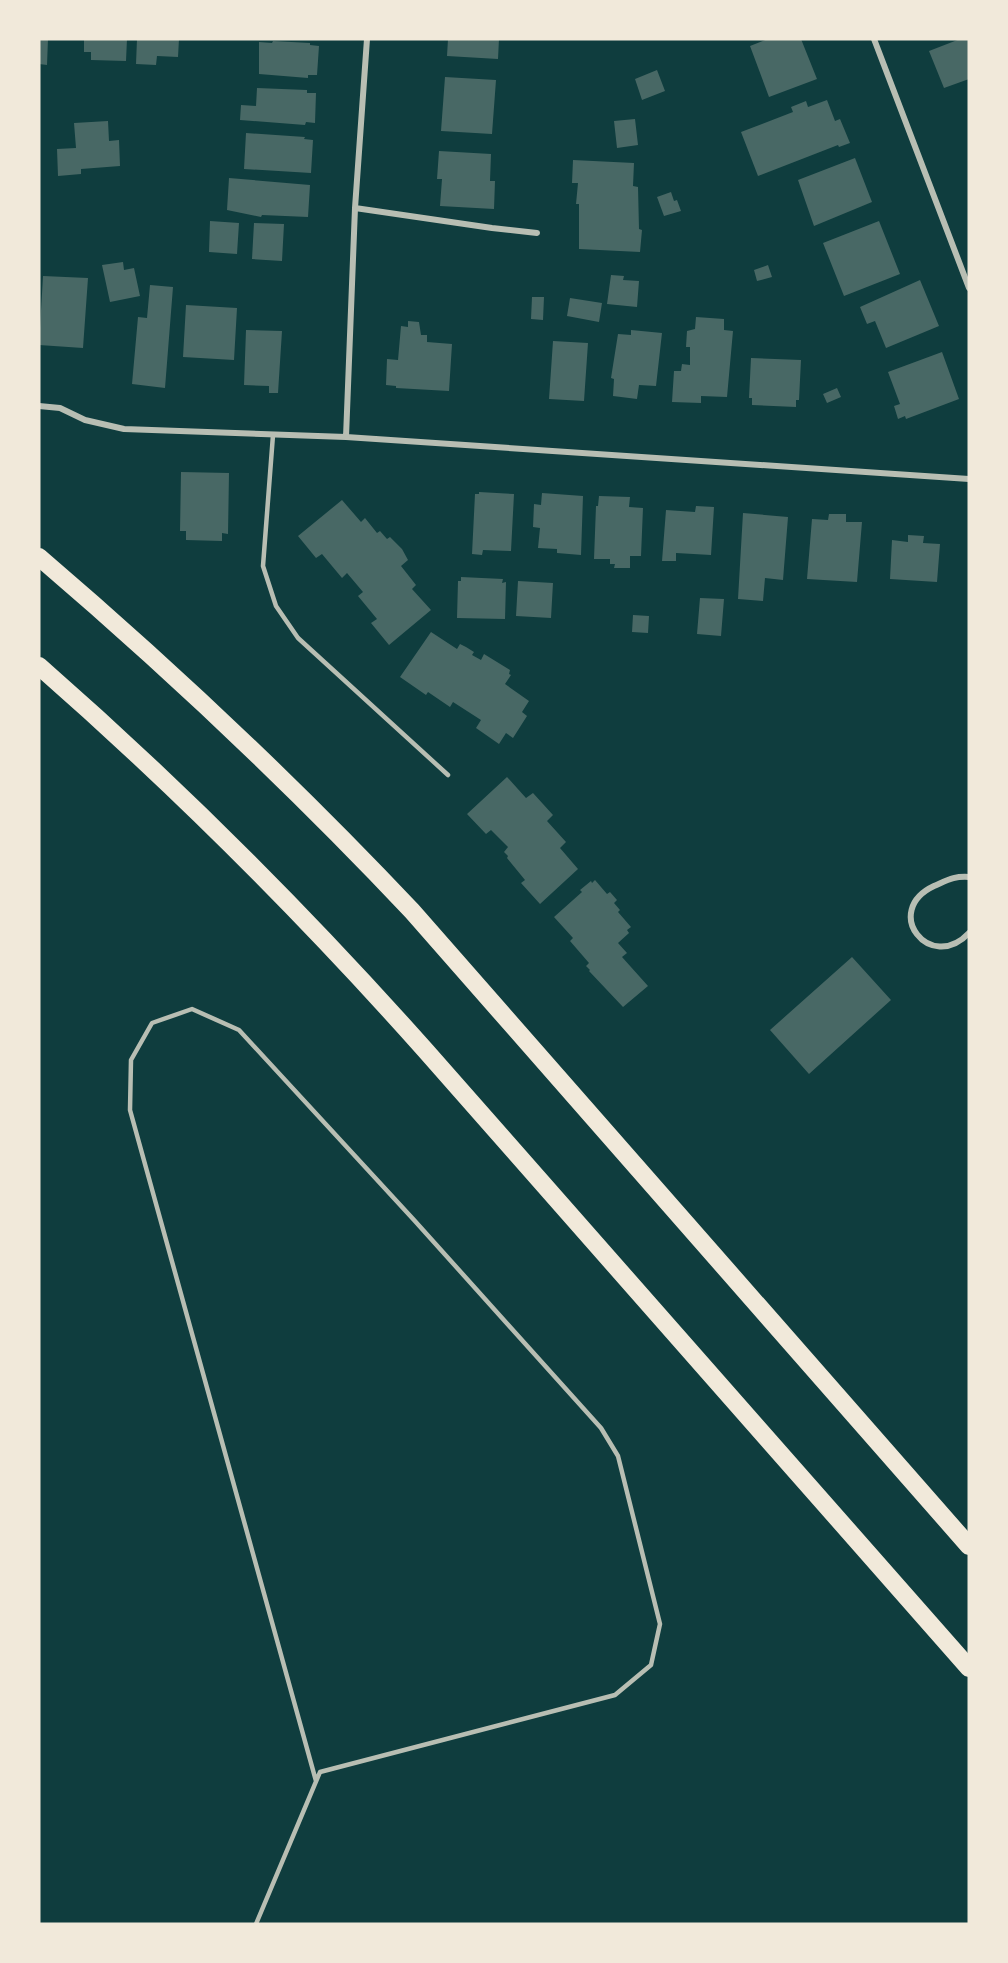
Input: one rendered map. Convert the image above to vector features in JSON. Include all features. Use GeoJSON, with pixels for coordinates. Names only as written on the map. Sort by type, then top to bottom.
{"type":"FeatureCollection","features":[{"type":"Feature","properties":{"kind":"highway"},"geometry":{"type":"LineString","coordinates":[[39,557],[243,741],[412,911],[969,1546]]}},
{"type":"Feature","properties":{"kind":"highway"},"geometry":{"type":"LineString","coordinates":[[39,666],[194,808],[313,927],[366,984],[969,1668]]}},
{"type":"Feature","properties":{"kind":"street"},"geometry":{"type":"LineString","coordinates":[[346,437],[354,208],[367,39]]}},
{"type":"Feature","properties":{"kind":"street"},"geometry":{"type":"LineString","coordinates":[[874,39],[969,288]]}},
{"type":"Feature","properties":{"kind":"street"},"geometry":{"type":"LineString","coordinates":[[354,208],[537,233]]}},
{"type":"Feature","properties":{"kind":"street"},"geometry":{"type":"LineString","coordinates":[[39,406],[60,408],[85,420],[124,429],[346,437],[969,479]]}},
{"type":"Feature","properties":{"kind":"street"},"geometry":{"type":"LineString","coordinates":[[969,877],[955,876],[928,889],[914,900],[911,916],[914,930],[921,941],[937,946],[960,942],[969,933]]}},
{"type":"Feature","properties":{"kind":"lane"},"geometry":{"type":"LineString","coordinates":[[273,435],[263,566],[276,606],[298,638],[448,775]]}},
{"type":"Feature","properties":{"kind":"lane"},"geometry":{"type":"LineString","coordinates":[[256,1924],[320,1772],[615,1695],[651,1665],[660,1624],[618,1456],[601,1428],[239,1030],[192,1009],[152,1023],[131,1060],[130,1110],[316,1781]]}},
{"type":"Feature","properties":{"kind":"building"},"geometry":{"type":"Polygon","coordinates":[[[39,39],[48,39],[47,65],[39,64],[39,39]]]}},
{"type":"Feature","properties":{"kind":"building"},"geometry":{"type":"Polygon","coordinates":[[[84,39],[127,39],[126,61],[91,60],[91,52],[84,52],[84,39]]]}},
{"type":"Feature","properties":{"kind":"building"},"geometry":{"type":"Polygon","coordinates":[[[137,39],[179,39],[178,57],[157,56],[156,65],[136,64],[137,39]]]}},
{"type":"Feature","properties":{"kind":"building"},"geometry":{"type":"Polygon","coordinates":[[[448,39],[499,39],[498,59],[447,56],[448,39]]]}},
{"type":"Feature","properties":{"kind":"building"},"geometry":{"type":"Polygon","coordinates":[[[768,39],[801,39],[817,79],[769,97],[750,46],[768,39]]]}},
{"type":"Feature","properties":{"kind":"building"},"geometry":{"type":"Polygon","coordinates":[[[960,39],[969,39],[969,79],[944,88],[929,51],[960,39]]]}},
{"type":"Feature","properties":{"kind":"building"},"geometry":{"type":"Polygon","coordinates":[[[273,41],[310,43],[310,45],[319,46],[317,75],[308,75],[308,78],[259,74],[259,42],[272,43],[273,41]]]}},
{"type":"Feature","properties":{"kind":"building"},"geometry":{"type":"Polygon","coordinates":[[[657,70],[665,91],[642,100],[635,79],[657,70]]]}},
{"type":"Feature","properties":{"kind":"building"},"geometry":{"type":"Polygon","coordinates":[[[445,77],[496,80],[492,134],[441,131],[445,77]]]}},
{"type":"Feature","properties":{"kind":"building"},"geometry":{"type":"Polygon","coordinates":[[[257,88],[307,90],[307,93],[316,93],[315,123],[306,122],[305,125],[240,120],[241,105],[256,106],[257,88]]]}},
{"type":"Feature","properties":{"kind":"building"},"geometry":{"type":"Polygon","coordinates":[[[827,100],[835,121],[840,119],[850,143],[839,147],[838,145],[758,176],[741,132],[793,112],[791,107],[806,101],[808,107],[827,100]]]}},
{"type":"Feature","properties":{"kind":"building"},"geometry":{"type":"Polygon","coordinates":[[[635,119],[638,145],[617,148],[614,121],[635,119]]]}},
{"type":"Feature","properties":{"kind":"building"},"geometry":{"type":"Polygon","coordinates":[[[108,121],[109,141],[119,140],[120,166],[81,169],[81,174],[58,176],[57,149],[76,148],[74,123],[108,121]]]}},
{"type":"Feature","properties":{"kind":"building"},"geometry":{"type":"Polygon","coordinates":[[[246,133],[305,137],[304,139],[313,140],[311,173],[244,169],[246,133]]]}},
{"type":"Feature","properties":{"kind":"building"},"geometry":{"type":"Polygon","coordinates":[[[439,151],[491,154],[490,181],[495,181],[494,209],[440,206],[442,179],[437,179],[439,151]]]}},
{"type":"Feature","properties":{"kind":"building"},"geometry":{"type":"Polygon","coordinates":[[[855,158],[872,202],[814,226],[798,180],[855,158]]]}},
{"type":"Feature","properties":{"kind":"building"},"geometry":{"type":"Polygon","coordinates":[[[573,160],[634,163],[633,186],[638,187],[639,229],[642,230],[640,252],[579,249],[579,204],[576,204],[578,183],[572,183],[573,160]]]}},
{"type":"Feature","properties":{"kind":"building"},"geometry":{"type":"Polygon","coordinates":[[[229,178],[310,185],[308,217],[262,215],[261,217],[227,210],[229,178]]]}},
{"type":"Feature","properties":{"kind":"building"},"geometry":{"type":"Polygon","coordinates":[[[671,192],[681,211],[664,216],[657,197],[671,192]]]}},
{"type":"Feature","properties":{"kind":"building"},"geometry":{"type":"Polygon","coordinates":[[[210,221],[239,223],[237,254],[209,252],[210,221]]]}},
{"type":"Feature","properties":{"kind":"building"},"geometry":{"type":"Polygon","coordinates":[[[879,221],[900,274],[844,296],[823,243],[879,221]]]}},
{"type":"Feature","properties":{"kind":"building"},"geometry":{"type":"Polygon","coordinates":[[[254,223],[284,224],[282,261],[252,259],[254,223]]]}},
{"type":"Feature","properties":{"kind":"building"},"geometry":{"type":"Polygon","coordinates":[[[123,262],[124,270],[134,268],[140,296],[110,302],[102,265],[123,262]]]}},
{"type":"Feature","properties":{"kind":"building"},"geometry":{"type":"Polygon","coordinates":[[[768,265],[772,277],[757,281],[754,270],[768,265]]]}},
{"type":"Feature","properties":{"kind":"building"},"geometry":{"type":"Polygon","coordinates":[[[611,275],[624,276],[623,280],[639,281],[637,307],[607,304],[611,275]]]}},
{"type":"Feature","properties":{"kind":"building"},"geometry":{"type":"Polygon","coordinates":[[[43,276],[88,278],[83,348],[39,345],[43,276]]]}},
{"type":"Feature","properties":{"kind":"building"},"geometry":{"type":"Polygon","coordinates":[[[920,280],[939,326],[886,348],[875,321],[867,324],[860,307],[920,280]]]}},
{"type":"Feature","properties":{"kind":"building"},"geometry":{"type":"Polygon","coordinates":[[[150,285],[173,287],[165,388],[132,384],[138,317],[147,318],[150,285]]]}},
{"type":"Feature","properties":{"kind":"building"},"geometry":{"type":"Polygon","coordinates":[[[532,297],[544,297],[543,320],[531,319],[532,297]]]}},
{"type":"Feature","properties":{"kind":"building"},"geometry":{"type":"Polygon","coordinates":[[[570,298],[602,303],[599,322],[567,316],[570,298]]]}},
{"type":"Feature","properties":{"kind":"building"},"geometry":{"type":"Polygon","coordinates":[[[186,305],[237,308],[234,360],[183,357],[186,305]]]}},
{"type":"Feature","properties":{"kind":"building"},"geometry":{"type":"Polygon","coordinates":[[[696,317],[724,319],[724,330],[733,331],[727,397],[701,396],[701,403],[672,402],[674,371],[681,371],[682,364],[690,365],[690,347],[686,347],[687,331],[695,329],[696,317]]]}},
{"type":"Feature","properties":{"kind":"building"},"geometry":{"type":"Polygon","coordinates":[[[408,321],[419,322],[421,335],[427,335],[427,342],[452,344],[449,391],[396,388],[396,386],[386,385],[387,359],[398,360],[401,326],[408,327],[408,321]]]}},
{"type":"Feature","properties":{"kind":"building"},"geometry":{"type":"Polygon","coordinates":[[[246,330],[282,331],[278,393],[269,393],[269,386],[244,385],[246,330]]]}},
{"type":"Feature","properties":{"kind":"building"},"geometry":{"type":"Polygon","coordinates":[[[631,330],[662,333],[656,386],[639,385],[637,399],[613,396],[614,379],[611,378],[618,334],[631,335],[631,330]]]}},
{"type":"Feature","properties":{"kind":"building"},"geometry":{"type":"Polygon","coordinates":[[[553,341],[588,343],[584,401],[549,399],[553,341]]]}},
{"type":"Feature","properties":{"kind":"building"},"geometry":{"type":"Polygon","coordinates":[[[942,352],[959,399],[906,419],[905,416],[898,419],[894,406],[900,404],[888,372],[942,352]]]}},
{"type":"Feature","properties":{"kind":"building"},"geometry":{"type":"Polygon","coordinates":[[[751,358],[801,360],[799,400],[796,400],[796,407],[752,405],[752,398],[749,398],[751,358]]]}},
{"type":"Feature","properties":{"kind":"building"},"geometry":{"type":"Polygon","coordinates":[[[837,388],[841,397],[827,403],[823,394],[837,388]]]}},
{"type":"Feature","properties":{"kind":"building"},"geometry":{"type":"Polygon","coordinates":[[[181,472],[229,473],[228,534],[222,533],[222,541],[186,540],[186,531],[180,531],[181,472]]]}},
{"type":"Feature","properties":{"kind":"building"},"geometry":{"type":"Polygon","coordinates":[[[479,492],[514,494],[511,551],[483,550],[482,555],[472,554],[475,494],[479,492]]]}},
{"type":"Feature","properties":{"kind":"building"},"geometry":{"type":"Polygon","coordinates":[[[542,493],[583,496],[581,555],[557,553],[557,549],[538,548],[540,528],[533,527],[534,504],[541,505],[542,493]]]}},
{"type":"Feature","properties":{"kind":"building"},"geometry":{"type":"Polygon","coordinates":[[[599,496],[630,497],[629,507],[643,508],[641,556],[630,556],[630,568],[614,568],[615,564],[610,564],[610,559],[594,559],[596,506],[598,506],[599,496]]]}},
{"type":"Feature","properties":{"kind":"building"},"geometry":{"type":"Polygon","coordinates":[[[342,500],[361,522],[365,518],[377,533],[380,531],[387,539],[390,537],[402,549],[408,560],[401,566],[416,585],[412,589],[431,610],[389,645],[371,623],[377,619],[358,596],[363,592],[347,573],[342,578],[322,554],[316,558],[298,536],[342,500]]]}},
{"type":"Feature","properties":{"kind":"building"},"geometry":{"type":"Polygon","coordinates":[[[696,506],[714,507],[711,555],[676,553],[676,561],[662,561],[666,510],[695,512],[696,506]]]}},
{"type":"Feature","properties":{"kind":"building"},"geometry":{"type":"Polygon","coordinates":[[[743,513],[788,517],[783,580],[765,578],[763,601],[738,599],[743,513]]]}},
{"type":"Feature","properties":{"kind":"building"},"geometry":{"type":"Polygon","coordinates":[[[829,514],[846,514],[846,522],[862,522],[857,582],[807,579],[812,519],[828,520],[829,514]]]}},
{"type":"Feature","properties":{"kind":"building"},"geometry":{"type":"Polygon","coordinates":[[[908,535],[924,536],[923,543],[940,544],[937,582],[890,579],[892,540],[908,542],[908,535]]]}},
{"type":"Feature","properties":{"kind":"building"},"geometry":{"type":"Polygon","coordinates":[[[461,577],[503,579],[502,583],[506,582],[505,619],[457,618],[458,581],[461,581],[461,577]]]}},
{"type":"Feature","properties":{"kind":"building"},"geometry":{"type":"Polygon","coordinates":[[[518,581],[553,583],[551,618],[516,616],[518,581]]]}},
{"type":"Feature","properties":{"kind":"building"},"geometry":{"type":"Polygon","coordinates":[[[700,598],[724,599],[721,636],[697,634],[700,598]]]}},
{"type":"Feature","properties":{"kind":"building"},"geometry":{"type":"Polygon","coordinates":[[[633,615],[649,616],[648,633],[632,632],[633,615]]]}},
{"type":"Feature","properties":{"kind":"building"},"geometry":{"type":"Polygon","coordinates":[[[431,632],[457,649],[460,644],[474,652],[472,655],[481,660],[484,654],[510,670],[511,675],[505,684],[529,701],[522,712],[527,716],[513,738],[506,733],[499,744],[476,728],[481,720],[453,702],[450,707],[428,692],[426,695],[400,677],[431,632]]]}},
{"type":"Feature","properties":{"kind":"building"},"geometry":{"type":"Polygon","coordinates":[[[507,777],[526,798],[533,793],[553,815],[547,821],[566,842],[560,848],[578,869],[540,904],[521,883],[525,880],[504,852],[508,847],[491,830],[486,834],[467,814],[507,777]]]}},
{"type":"Feature","properties":{"kind":"building"},"geometry":{"type":"Polygon","coordinates":[[[595,880],[607,894],[610,892],[617,900],[614,903],[620,910],[618,912],[631,927],[627,930],[629,933],[618,943],[627,953],[622,957],[648,986],[623,1007],[589,971],[586,966],[589,963],[570,941],[573,938],[554,917],[582,892],[580,890],[595,880]]]}},
{"type":"Feature","properties":{"kind":"building"},"geometry":{"type":"Polygon","coordinates":[[[852,957],[891,1000],[809,1074],[770,1030],[852,957]]]}}]}
